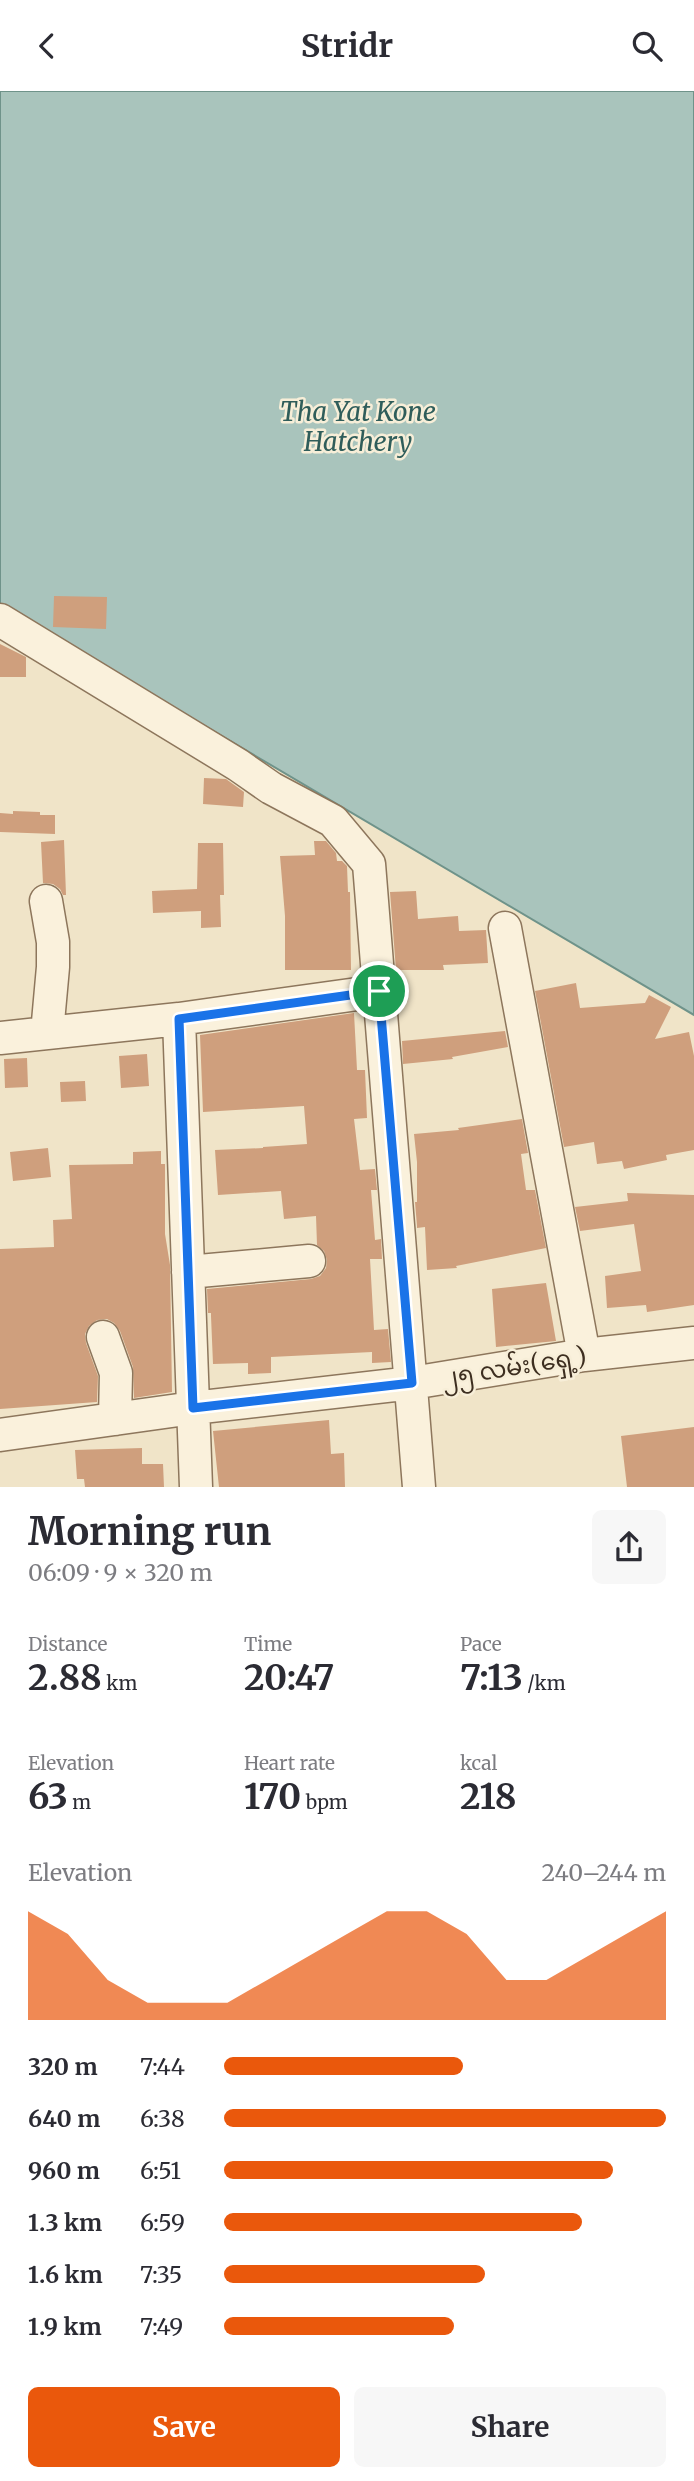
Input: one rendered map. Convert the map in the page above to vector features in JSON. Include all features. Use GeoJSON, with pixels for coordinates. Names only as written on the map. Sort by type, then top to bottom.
{"type":"FeatureCollection","features":[{"type":"Feature","properties":{"kind":"street"},"geometry":{"type":"LineString","coordinates":[[0,620],[238,765],[271,788],[333,821],[369,864],[419,1487]]}},
{"type":"Feature","properties":{"kind":"street"},"geometry":{"type":"LineString","coordinates":[[46,901],[53,942],[47,1033]]}},
{"type":"Feature","properties":{"kind":"street"},"geometry":{"type":"LineString","coordinates":[[505,928],[584,1355]]}},
{"type":"Feature","properties":{"kind":"street"},"geometry":{"type":"LineString","coordinates":[[0,1038],[179,1019],[379,991]]}},
{"type":"Feature","properties":{"kind":"street"},"geometry":{"type":"LineString","coordinates":[[179,1019],[196,1487]]}},
{"type":"Feature","properties":{"kind":"street"},"geometry":{"type":"LineString","coordinates":[[188,1272],[309,1261]]}},
{"type":"Feature","properties":{"kind":"street"},"geometry":{"type":"LineString","coordinates":[[103,1337],[116,1373],[115,1419]]}},
{"type":"Feature","properties":{"kind":"street","name":"၂၅ လမ်း(ရှေ့)"},"geometry":{"type":"LineString","coordinates":[[0,1435],[193,1408],[412,1383],[584,1355],[694,1343]]}},
{"type":"Feature","properties":{"kind":"water","name":"Tha Yat Kone Hatchery"},"geometry":{"type":"Polygon","coordinates":[[[0,91],[694,91],[694,1015],[0,605],[0,91]]]}},
{"type":"Feature","properties":{"kind":"building"},"geometry":{"type":"Polygon","coordinates":[[[54,596],[107,597],[106,629],[53,627],[54,596]]]}},
{"type":"Feature","properties":{"kind":"building"},"geometry":{"type":"Polygon","coordinates":[[[0,644],[26,657],[26,677],[0,677],[0,644]]]}},
{"type":"Feature","properties":{"kind":"building"},"geometry":{"type":"Polygon","coordinates":[[[204,778],[226,779],[244,792],[243,807],[203,804],[204,778]]]}},
{"type":"Feature","properties":{"kind":"building"},"geometry":{"type":"Polygon","coordinates":[[[13,811],[55,815],[55,834],[0,832],[0,813],[13,814],[13,811]]]}},
{"type":"Feature","properties":{"kind":"building"},"geometry":{"type":"Polygon","coordinates":[[[64,840],[66,895],[53,884],[43,883],[41,842],[64,840]]]}},
{"type":"Feature","properties":{"kind":"building"},"geometry":{"type":"Polygon","coordinates":[[[314,841],[326,841],[336,853],[337,861],[342,861],[347,866],[351,970],[285,970],[285,916],[280,856],[315,855],[314,841]]]}},
{"type":"Feature","properties":{"kind":"building"},"geometry":{"type":"Polygon","coordinates":[[[198,843],[223,843],[224,895],[220,895],[221,927],[201,928],[201,911],[153,913],[152,891],[197,889],[198,843]]]}},
{"type":"Feature","properties":{"kind":"building"},"geometry":{"type":"Polygon","coordinates":[[[416,891],[418,919],[458,916],[459,931],[486,930],[488,963],[443,965],[444,970],[396,970],[390,892],[416,891]]]}},
{"type":"Feature","properties":{"kind":"building"},"geometry":{"type":"Polygon","coordinates":[[[576,983],[580,1008],[645,1003],[649,995],[671,1007],[655,1039],[689,1032],[694,1056],[694,1150],[666,1155],[667,1160],[624,1169],[622,1161],[597,1164],[594,1142],[564,1147],[535,991],[576,983]]]}},
{"type":"Feature","properties":{"kind":"building"},"geometry":{"type":"Polygon","coordinates":[[[354,1013],[357,1070],[365,1070],[367,1118],[354,1119],[360,1170],[375,1169],[377,1190],[371,1190],[375,1240],[381,1239],[382,1259],[370,1259],[374,1330],[388,1329],[391,1362],[372,1363],[372,1352],[271,1357],[271,1373],[248,1374],[248,1363],[213,1364],[207,1289],[311,1279],[320,1276],[326,1268],[327,1260],[324,1251],[317,1245],[316,1216],[284,1219],[281,1191],[218,1195],[215,1150],[307,1144],[304,1106],[203,1112],[200,1035],[354,1013]]]}},
{"type":"Feature","properties":{"kind":"building"},"geometry":{"type":"Polygon","coordinates":[[[505,1031],[508,1047],[452,1057],[453,1059],[403,1064],[402,1041],[505,1031]]]}},
{"type":"Feature","properties":{"kind":"building"},"geometry":{"type":"Polygon","coordinates":[[[147,1054],[149,1086],[121,1088],[119,1056],[147,1054]]]}},
{"type":"Feature","properties":{"kind":"building"},"geometry":{"type":"Polygon","coordinates":[[[27,1058],[28,1087],[5,1088],[4,1059],[27,1058]]]}},
{"type":"Feature","properties":{"kind":"building"},"geometry":{"type":"Polygon","coordinates":[[[85,1081],[86,1101],[61,1102],[60,1082],[85,1081]]]}},
{"type":"Feature","properties":{"kind":"building"},"geometry":{"type":"Polygon","coordinates":[[[522,1119],[528,1153],[521,1154],[526,1190],[535,1190],[546,1248],[456,1266],[457,1268],[427,1270],[425,1227],[417,1228],[417,1162],[414,1134],[459,1130],[458,1128],[522,1119]]]}},
{"type":"Feature","properties":{"kind":"building"},"geometry":{"type":"Polygon","coordinates":[[[48,1148],[51,1177],[13,1181],[10,1152],[48,1148]]]}},
{"type":"Feature","properties":{"kind":"building"},"geometry":{"type":"Polygon","coordinates":[[[161,1151],[161,1164],[165,1164],[165,1234],[170,1265],[172,1392],[134,1398],[133,1367],[120,1331],[107,1319],[97,1320],[89,1326],[85,1334],[98,1376],[97,1402],[0,1409],[0,1249],[54,1247],[53,1220],[72,1219],[69,1165],[133,1164],[133,1152],[161,1151]]]}},
{"type":"Feature","properties":{"kind":"building"},"geometry":{"type":"Polygon","coordinates":[[[627,1193],[694,1195],[694,1305],[647,1312],[646,1305],[607,1308],[605,1276],[641,1271],[634,1224],[580,1231],[575,1207],[628,1201],[627,1193]]]}},
{"type":"Feature","properties":{"kind":"building"},"geometry":{"type":"Polygon","coordinates":[[[546,1283],[556,1341],[496,1347],[492,1289],[546,1283]]]}},
{"type":"Feature","properties":{"kind":"building"},"geometry":{"type":"Polygon","coordinates":[[[329,1420],[331,1454],[344,1453],[345,1487],[219,1487],[213,1431],[329,1420]]]}},
{"type":"Feature","properties":{"kind":"building"},"geometry":{"type":"Polygon","coordinates":[[[694,1427],[694,1487],[627,1487],[621,1436],[694,1427]]]}},
{"type":"Feature","properties":{"kind":"building"},"geometry":{"type":"Polygon","coordinates":[[[142,1448],[142,1464],[163,1464],[164,1487],[85,1487],[84,1479],[77,1479],[75,1450],[142,1448]]]}},
{"type":"Feature","properties":{"kind":"route"},"geometry":{"type":"LineString","coordinates":[[379,991],[412,1383],[193,1408],[179,1019],[379,991]]}}]}
